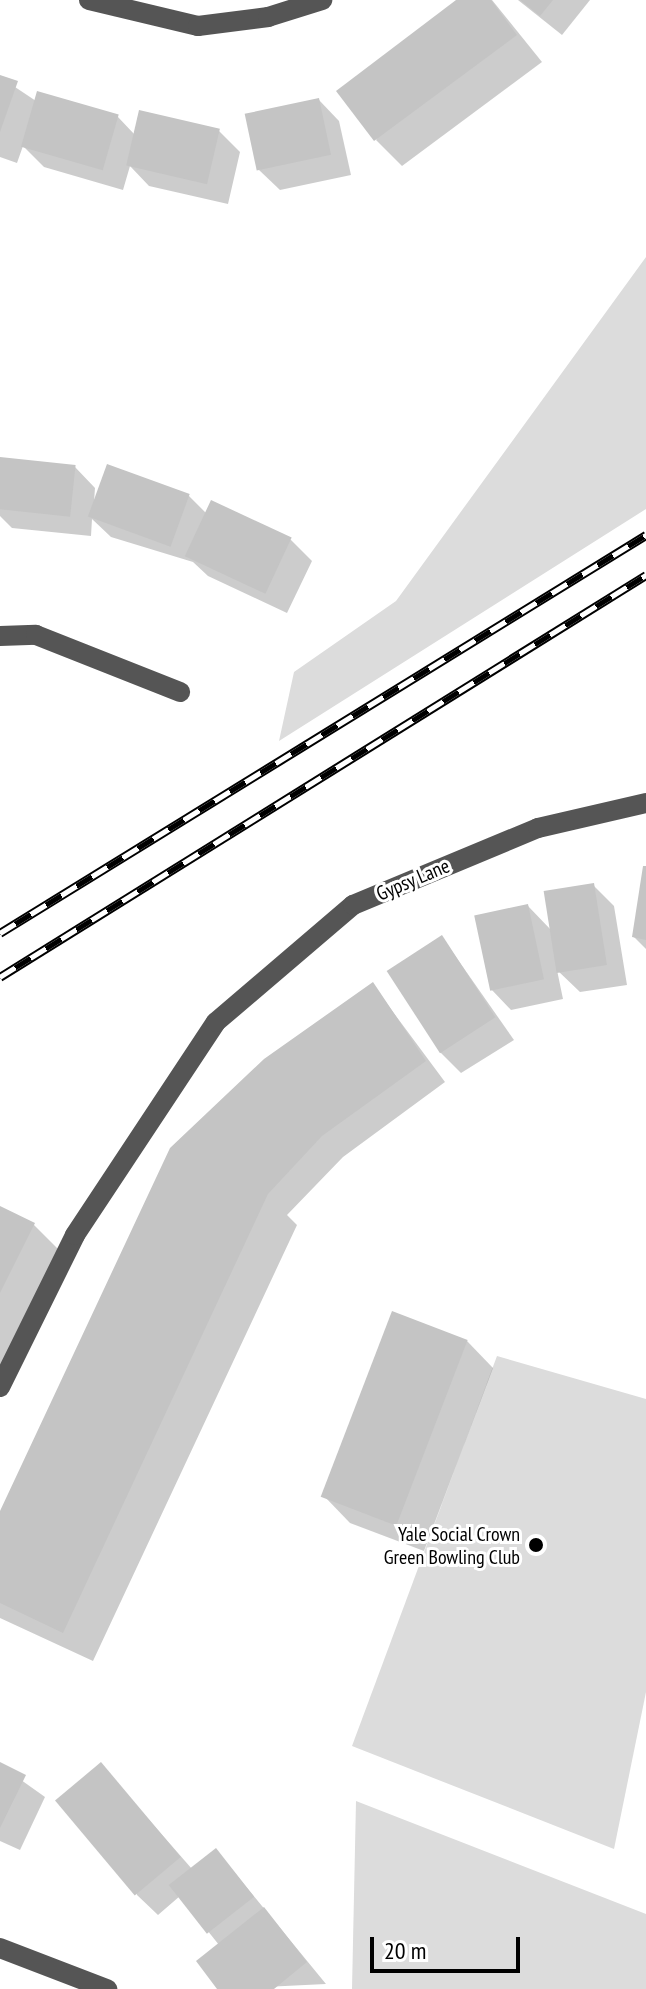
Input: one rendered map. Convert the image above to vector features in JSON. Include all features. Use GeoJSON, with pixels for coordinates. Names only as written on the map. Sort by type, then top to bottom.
{"type":"FeatureCollection","features":[{"type":"Feature","properties":{"kind":"street"},"geometry":{"type":"LineString","coordinates":[[89,0],[198,26],[268,17],[322,0]]}},
{"type":"Feature","properties":{"kind":"street"},"geometry":{"type":"LineString","coordinates":[[0,636],[36,635],[180,692]]}},
{"type":"Feature","properties":{"kind":"street","name":"Gypsy Lane"},"geometry":{"type":"LineString","coordinates":[[0,1387],[75,1235],[216,1022],[353,905],[538,828],[646,803]]}},
{"type":"Feature","properties":{"kind":"street"},"geometry":{"type":"LineString","coordinates":[[0,1948],[84,1985],[107,1989]]}},
{"type":"Feature","properties":{"kind":"shaded area"},"geometry":{"type":"Polygon","coordinates":[[[646,257],[646,509],[279,741],[294,672],[396,601],[646,257]]]}},
{"type":"Feature","properties":{"kind":"shaded area","name":"Yale Social Crown Green Bowling Club"},"geometry":{"type":"Polygon","coordinates":[[[497,1356],[646,1399],[646,1692],[614,1849],[352,1746],[497,1356]]]}},
{"type":"Feature","properties":{"kind":"shaded area"},"geometry":{"type":"Polygon","coordinates":[[[356,1801],[646,1914],[646,1989],[352,1989],[356,1801]]]}},
{"type":"Feature","properties":{"kind":"building"},"geometry":{"type":"Polygon","coordinates":[[[456,0],[491,0],[517,35],[374,141],[336,91],[456,0]]]}},
{"type":"Feature","properties":{"kind":"building"},"geometry":{"type":"Polygon","coordinates":[[[520,0],[553,0],[540,16],[520,0]]]}},
{"type":"Feature","properties":{"kind":"building"},"geometry":{"type":"Polygon","coordinates":[[[0,75],[18,81],[0,132],[0,75]]]}},
{"type":"Feature","properties":{"kind":"building"},"geometry":{"type":"Polygon","coordinates":[[[37,91],[119,114],[103,170],[21,147],[37,91]]]}},
{"type":"Feature","properties":{"kind":"building"},"geometry":{"type":"Polygon","coordinates":[[[319,98],[331,155],[257,171],[245,114],[319,98]]]}},
{"type":"Feature","properties":{"kind":"building"},"geometry":{"type":"Polygon","coordinates":[[[139,110],[220,129],[207,184],[126,166],[139,110]]]}},
{"type":"Feature","properties":{"kind":"building"},"geometry":{"type":"Polygon","coordinates":[[[0,457],[76,465],[70,517],[0,509],[0,457]]]}},
{"type":"Feature","properties":{"kind":"building"},"geometry":{"type":"Polygon","coordinates":[[[107,464],[190,494],[171,547],[88,517],[107,464]]]}},
{"type":"Feature","properties":{"kind":"building"},"geometry":{"type":"Polygon","coordinates":[[[211,500],[292,538],[265,594],[185,556],[211,500]]]}},
{"type":"Feature","properties":{"kind":"building"},"geometry":{"type":"Polygon","coordinates":[[[643,866],[646,866],[646,940],[632,937],[643,866]]]}},
{"type":"Feature","properties":{"kind":"building"},"geometry":{"type":"Polygon","coordinates":[[[594,883],[607,965],[557,973],[544,891],[594,883]]]}},
{"type":"Feature","properties":{"kind":"building"},"geometry":{"type":"Polygon","coordinates":[[[528,904],[544,979],[490,991],[474,915],[528,904]]]}},
{"type":"Feature","properties":{"kind":"building"},"geometry":{"type":"Polygon","coordinates":[[[442,935],[495,1017],[440,1053],[387,971],[442,935]]]}},
{"type":"Feature","properties":{"kind":"building"},"geometry":{"type":"Polygon","coordinates":[[[373,982],[426,1061],[322,1136],[268,1194],[63,1633],[0,1603],[0,1511],[170,1148],[264,1059],[373,982]]]}},
{"type":"Feature","properties":{"kind":"building"},"geometry":{"type":"Polygon","coordinates":[[[0,1206],[35,1223],[0,1293],[0,1206]]]}},
{"type":"Feature","properties":{"kind":"building"},"geometry":{"type":"Polygon","coordinates":[[[392,1311],[468,1340],[396,1526],[321,1497],[392,1311]]]}},
{"type":"Feature","properties":{"kind":"building"},"geometry":{"type":"Polygon","coordinates":[[[0,1762],[26,1775],[0,1828],[0,1762]]]}},
{"type":"Feature","properties":{"kind":"building"},"geometry":{"type":"Polygon","coordinates":[[[101,1762],[181,1857],[135,1896],[55,1801],[101,1762]]]}},
{"type":"Feature","properties":{"kind":"building"},"geometry":{"type":"Polygon","coordinates":[[[216,1848],[254,1897],[207,1934],[169,1885],[216,1848]]]}},
{"type":"Feature","properties":{"kind":"building"},"geometry":{"type":"Polygon","coordinates":[[[264,1907],[307,1962],[274,1989],[217,1989],[196,1961],[264,1907]]]}},
{"type":"Feature","properties":{"kind":"railway"},"geometry":{"type":"LineString","coordinates":[[0,933],[646,535]]}},
{"type":"Feature","properties":{"kind":"railway"},"geometry":{"type":"LineString","coordinates":[[0,977],[646,575]]}},
{"type":"Feature","properties":{"kind":"place","name":"Yale Social Crown Green Bowling Club"},"geometry":{"type":"Point","coordinates":[536,1545]}}]}
